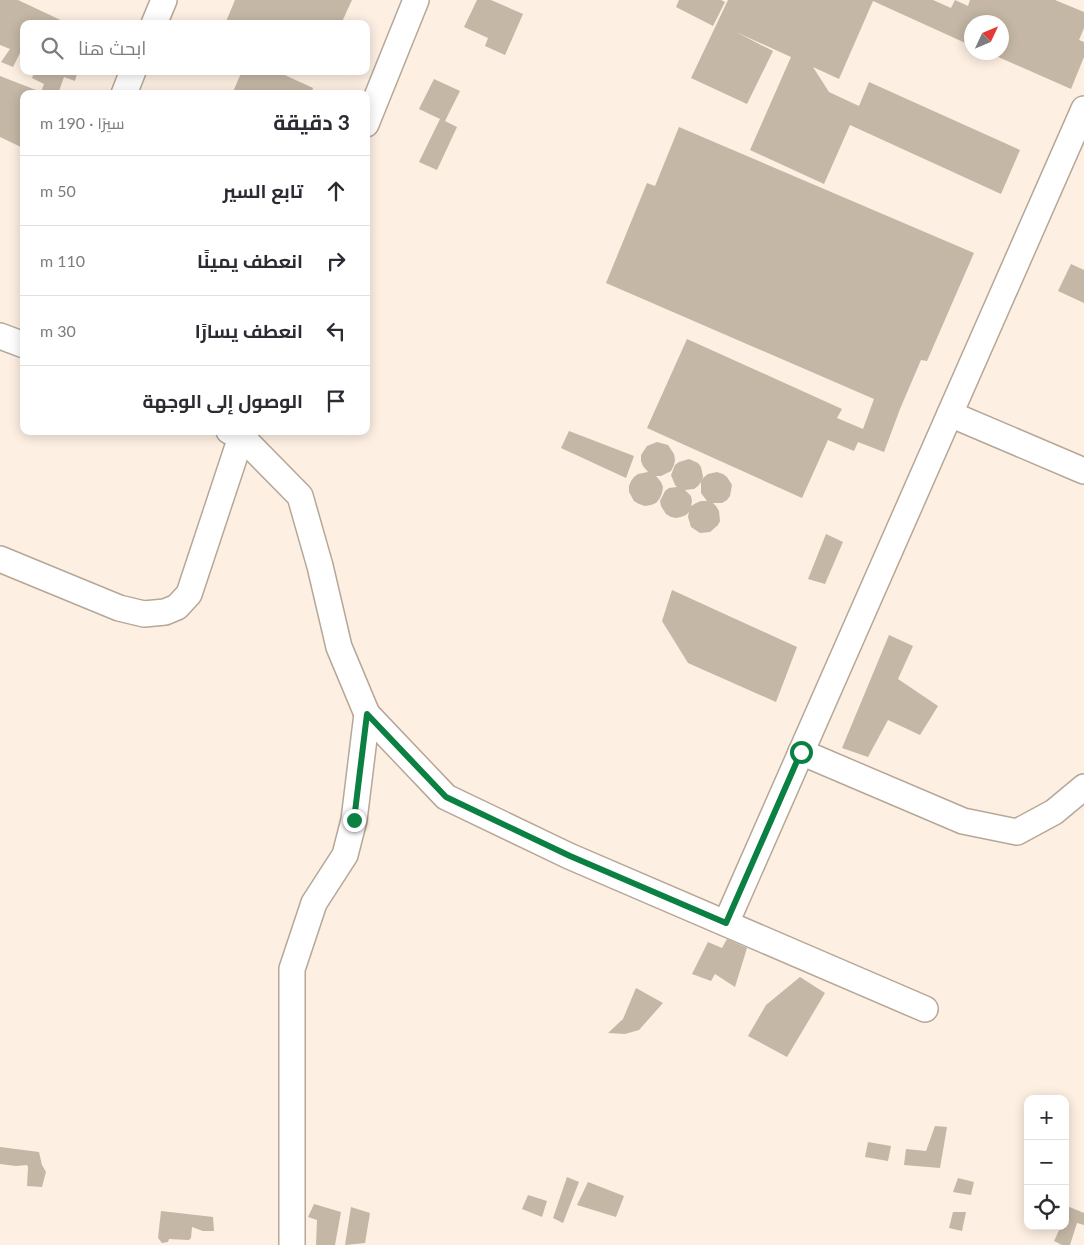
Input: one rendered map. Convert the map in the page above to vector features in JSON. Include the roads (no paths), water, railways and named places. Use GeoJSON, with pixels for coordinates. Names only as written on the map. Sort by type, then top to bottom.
{"type":"FeatureCollection","features":[{"type":"Feature","properties":{"kind":"street"},"geometry":{"type":"LineString","coordinates":[[156,20],[164,0]]}},
{"type":"Feature","properties":{"kind":"street"},"geometry":{"type":"LineString","coordinates":[[370,114],[416,0]]}},
{"type":"Feature","properties":{"kind":"street"},"geometry":{"type":"LineString","coordinates":[[126,90],[131,75]]}},
{"type":"Feature","properties":{"kind":"street"},"geometry":{"type":"LineString","coordinates":[[726,923],[1084,109]]}},
{"type":"Feature","properties":{"kind":"street"},"geometry":{"type":"LineString","coordinates":[[950,414],[1084,471]]}},
{"type":"Feature","properties":{"kind":"street"},"geometry":{"type":"LineString","coordinates":[[0,559],[119,608],[144,614],[164,612],[177,607],[189,594],[237,435]]}},
{"type":"Feature","properties":{"kind":"street"},"geometry":{"type":"LineString","coordinates":[[240,435],[300,496],[320,566],[339,648],[367,714],[446,797],[570,856],[925,1009]]}},
{"type":"Feature","properties":{"kind":"street"},"geometry":{"type":"LineString","coordinates":[[292,1245],[292,969],[314,903],[345,855],[354,820],[367,714]]}},
{"type":"Feature","properties":{"kind":"street"},"geometry":{"type":"LineString","coordinates":[[801,752],[963,821],[1017,832],[1054,812],[1084,787]]}}]}
